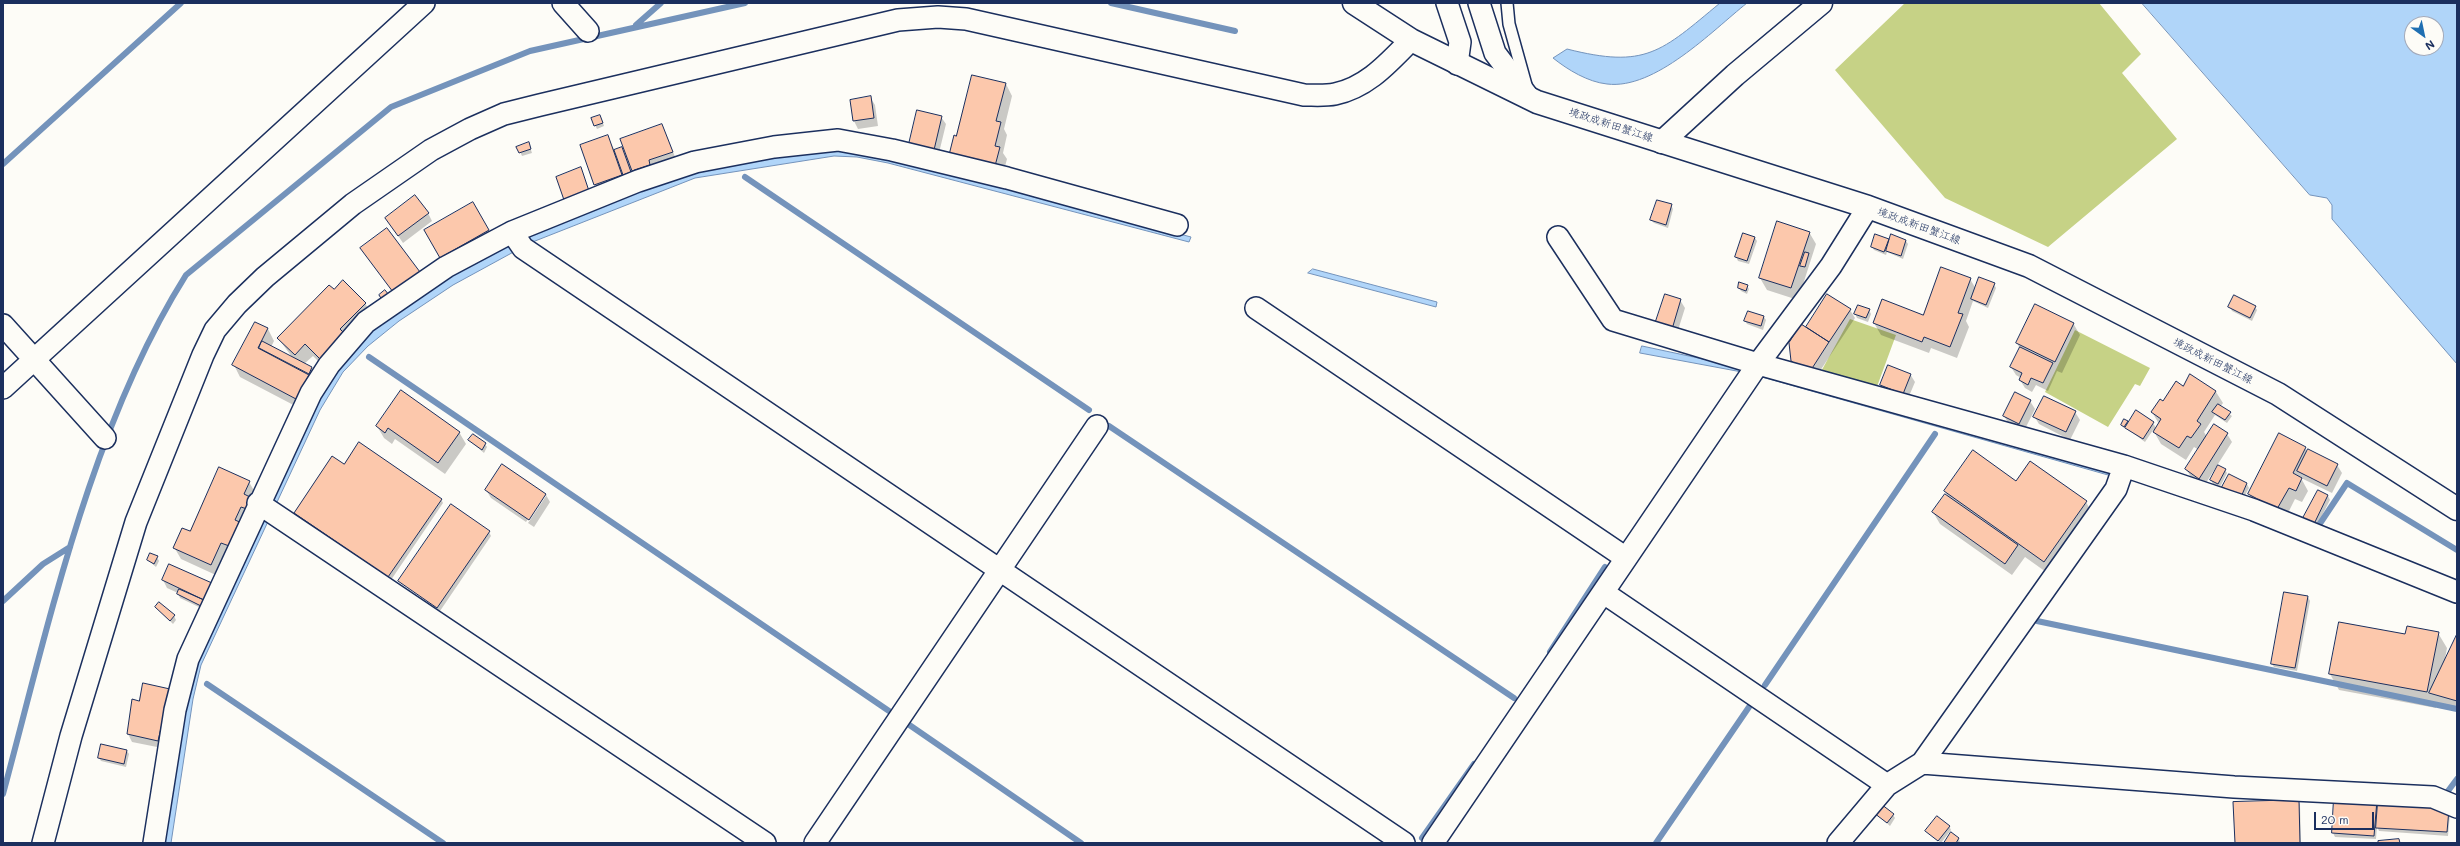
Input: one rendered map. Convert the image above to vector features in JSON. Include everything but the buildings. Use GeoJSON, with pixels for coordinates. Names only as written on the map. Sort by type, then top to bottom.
{"type":"FeatureCollection","features":[{"type":"Feature","properties":{"kind":"main road","name":"境政成新田蟹江線"},"geometry":{"type":"LineString","coordinates":[[1354,3],[1411,40],[1457,64],[1529,98],[1868,207],[2029,266],[2278,394],[2457,509]]}},
{"type":"Feature","properties":{"kind":"main road"},"geometry":{"type":"LineString","coordinates":[[1662,142],[1735,75],[1821,3]]}},
{"type":"Feature","properties":{"kind":"street"},"geometry":{"type":"LineString","coordinates":[[3,388],[424,3]]}},
{"type":"Feature","properties":{"kind":"street"},"geometry":{"type":"LineString","coordinates":[[563,3],[588,30]]}},
{"type":"Feature","properties":{"kind":"street"},"geometry":{"type":"LineString","coordinates":[[1447,3],[1460,42],[1457,64]]}},
{"type":"Feature","properties":{"kind":"street"},"geometry":{"type":"LineString","coordinates":[[1479,3],[1495,53],[1529,98]]}},
{"type":"Feature","properties":{"kind":"street"},"geometry":{"type":"LineString","coordinates":[[43,843],[71,736],[136,522],[203,355],[215,330],[237,304],[265,277],[353,204],[431,150],[504,114],[898,20],[938,17],[966,19],[1304,95],[1335,94],[1362,85],[1381,71],[1411,40]]}},
{"type":"Feature","properties":{"kind":"street"},"geometry":{"type":"LineString","coordinates":[[154,843],[176,710],[188,658],[265,508],[311,393],[328,365],[366,322],[446,267],[517,239],[638,181],[694,162],[774,147],[838,140],[892,150],[1007,178],[1177,225]]}},
{"type":"Feature","properties":{"kind":"street"},"geometry":{"type":"LineString","coordinates":[[1433,843],[1758,364],[1830,266],[1868,207]]}},
{"type":"Feature","properties":{"kind":"street"},"geometry":{"type":"LineString","coordinates":[[1558,237],[1613,320],[1758,364],[2124,466],[2254,510],[2457,592]]}},
{"type":"Feature","properties":{"kind":"street"},"geometry":{"type":"LineString","coordinates":[[517,239],[1404,843]]}},
{"type":"Feature","properties":{"kind":"street"},"geometry":{"type":"LineString","coordinates":[[1256,308],[1626,558]]}},
{"type":"Feature","properties":{"kind":"street"},"geometry":{"type":"LineString","coordinates":[[3,325],[105,438]]}},
{"type":"Feature","properties":{"kind":"street"},"geometry":{"type":"LineString","coordinates":[[815,843],[1097,426]]}},
{"type":"Feature","properties":{"kind":"street"},"geometry":{"type":"LineString","coordinates":[[1838,843],[1887,785],[1922,764],[2116,489],[2124,466]]}},
{"type":"Feature","properties":{"kind":"street"},"geometry":{"type":"LineString","coordinates":[[265,508],[765,843]]}},
{"type":"Feature","properties":{"kind":"street"},"geometry":{"type":"LineString","coordinates":[[1604,593],[1887,785]]}},
{"type":"Feature","properties":{"kind":"street"},"geometry":{"type":"LineString","coordinates":[[1922,764],[2226,786],[2433,798],[2457,806]]}},
{"type":"Feature","properties":{"kind":"lane"},"geometry":{"type":"LineString","coordinates":[[1507,3],[1510,24],[1529,98]]}},
{"type":"Feature","properties":{"kind":"green space"},"geometry":{"type":"Polygon","coordinates":[[[1905,3],[2099,3],[2141,54],[2122,73],[2177,139],[2048,247],[1945,198],[1835,70],[1905,3]]]}},
{"type":"Feature","properties":{"kind":"green space"},"geometry":{"type":"Polygon","coordinates":[[[1850,319],[1896,335],[1875,392],[1818,377],[1850,319]]]}},
{"type":"Feature","properties":{"kind":"green space"},"geometry":{"type":"Polygon","coordinates":[[[2075,330],[2150,368],[2140,386],[2135,384],[2108,427],[2045,392],[2075,330]]]}},
{"type":"Feature","properties":{"kind":"water"},"geometry":{"type":"Polygon","coordinates":[[[1720,3],[1747,3],[1700,43],[1663,68],[1644,78],[1625,83],[1600,83],[1578,75],[1553,58],[1567,49],[1594,55],[1616,57],[1635,56],[1651,52],[1682,34],[1720,3]]]}},
{"type":"Feature","properties":{"kind":"water"},"geometry":{"type":"Polygon","coordinates":[[[2142,3],[2457,3],[2457,364],[2332,219],[2332,205],[2327,198],[2310,195],[2142,3]]]}},
{"type":"Feature","properties":{"kind":"water"},"geometry":{"type":"Polygon","coordinates":[[[852,149],[887,156],[1191,237],[1189,242],[888,163],[857,157],[834,156],[695,178],[530,243],[453,285],[399,321],[368,346],[343,372],[320,410],[201,665],[193,699],[171,843],[161,843],[184,691],[311,406],[334,369],[368,331],[405,303],[511,241],[696,168],[816,152],[852,149]]]}},
{"type":"Feature","properties":{"kind":"water"},"geometry":{"type":"Polygon","coordinates":[[[1313,269],[1437,302],[1436,307],[1308,273],[1313,269]]]}},
{"type":"Feature","properties":{"kind":"water"},"geometry":{"type":"Polygon","coordinates":[[[1642,346],[1745,368],[1742,372],[1640,353],[1642,346]]]}},
{"type":"Feature","properties":{"kind":"water"},"geometry":{"type":"Polygon","coordinates":[[[1766,371],[2110,469],[2108,475],[1762,377],[1766,371]]]}},
{"type":"Feature","properties":{"kind":"waterway"},"geometry":{"type":"LineString","coordinates":[[3,164],[181,3]]}},
{"type":"Feature","properties":{"kind":"waterway"},"geometry":{"type":"LineString","coordinates":[[636,25],[661,3]]}},
{"type":"Feature","properties":{"kind":"waterway"},"geometry":{"type":"LineString","coordinates":[[3,794],[56,594],[98,460],[124,396],[153,334],[186,275],[391,107],[530,51],[745,3]]}},
{"type":"Feature","properties":{"kind":"waterway"},"geometry":{"type":"LineString","coordinates":[[1111,3],[1235,31]]}},
{"type":"Feature","properties":{"kind":"waterway"},"geometry":{"type":"LineString","coordinates":[[745,177],[1089,410]]}},
{"type":"Feature","properties":{"kind":"waterway"},"geometry":{"type":"LineString","coordinates":[[369,357],[889,711]]}},
{"type":"Feature","properties":{"kind":"waterway"},"geometry":{"type":"LineString","coordinates":[[1109,426],[1514,698]]}},
{"type":"Feature","properties":{"kind":"waterway"},"geometry":{"type":"LineString","coordinates":[[1765,685],[1935,434]]}},
{"type":"Feature","properties":{"kind":"waterway"},"geometry":{"type":"LineString","coordinates":[[2317,528],[2347,483],[2457,550]]}},
{"type":"Feature","properties":{"kind":"waterway"},"geometry":{"type":"LineString","coordinates":[[3,601],[43,564],[70,547]]}},
{"type":"Feature","properties":{"kind":"waterway"},"geometry":{"type":"LineString","coordinates":[[1550,652],[1605,567]]}},
{"type":"Feature","properties":{"kind":"waterway"},"geometry":{"type":"LineString","coordinates":[[2037,621],[2457,709]]}},
{"type":"Feature","properties":{"kind":"waterway"},"geometry":{"type":"LineString","coordinates":[[207,684],[443,843]]}},
{"type":"Feature","properties":{"kind":"waterway"},"geometry":{"type":"LineString","coordinates":[[1656,843],[1749,707]]}},
{"type":"Feature","properties":{"kind":"waterway"},"geometry":{"type":"LineString","coordinates":[[908,724],[1081,843]]}},
{"type":"Feature","properties":{"kind":"waterway"},"geometry":{"type":"LineString","coordinates":[[1422,838],[1474,764]]}},
{"type":"Feature","properties":{"kind":"waterway"},"geometry":{"type":"LineString","coordinates":[[2448,791],[2457,779]]}}]}
